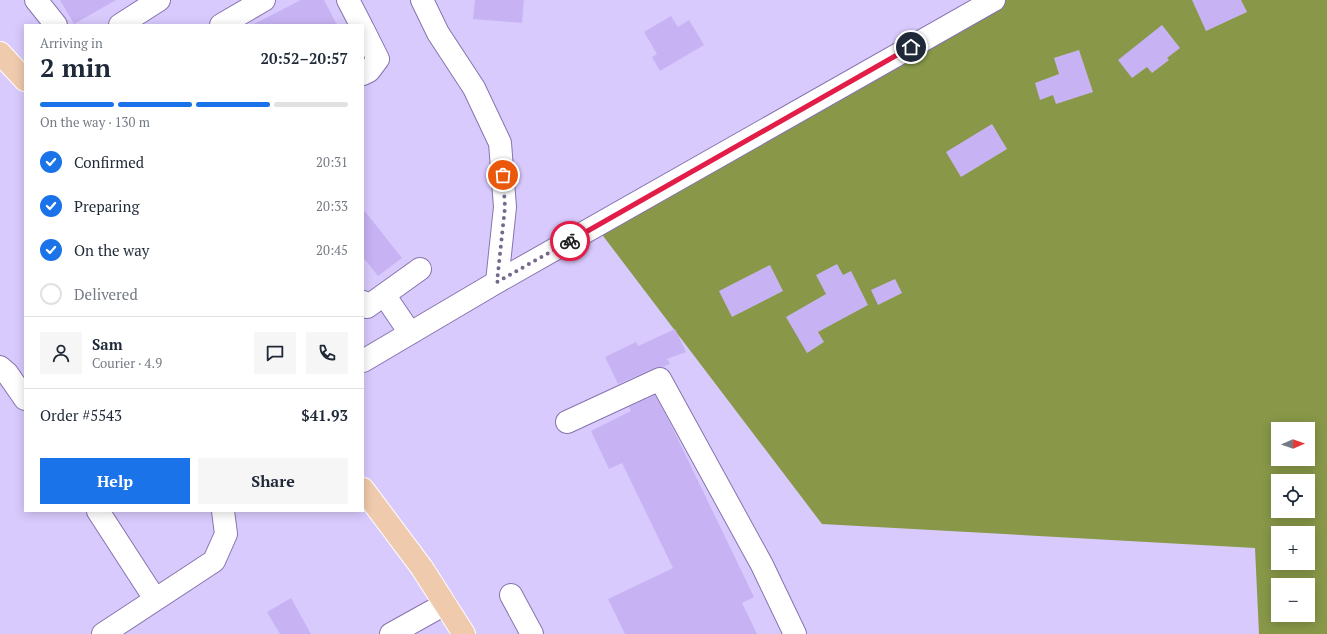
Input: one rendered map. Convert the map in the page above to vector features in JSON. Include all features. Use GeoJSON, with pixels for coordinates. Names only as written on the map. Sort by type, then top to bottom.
{"type":"FeatureCollection","features":[{"type":"Feature","properties":{"kind":"main road"},"geometry":{"type":"LineString","coordinates":[[2,59],[24,79]]}},
{"type":"Feature","properties":{"kind":"main road"},"geometry":{"type":"LineString","coordinates":[[364,490],[422,568],[464,634]]}},
{"type":"Feature","properties":{"kind":"street"},"geometry":{"type":"LineString","coordinates":[[36,0],[55,24]]}},
{"type":"Feature","properties":{"kind":"street"},"geometry":{"type":"LineString","coordinates":[[122,24],[159,0]]}},
{"type":"Feature","properties":{"kind":"street"},"geometry":{"type":"LineString","coordinates":[[223,24],[264,0]]}},
{"type":"Feature","properties":{"kind":"street"},"geometry":{"type":"LineString","coordinates":[[348,0],[360,24]]}},
{"type":"Feature","properties":{"kind":"street"},"geometry":{"type":"LineString","coordinates":[[422,0],[438,33],[474,88],[500,143],[505,207],[497,282]]}},
{"type":"Feature","properties":{"kind":"street"},"geometry":{"type":"LineString","coordinates":[[364,360],[497,282],[994,0]]}},
{"type":"Feature","properties":{"kind":"street"},"geometry":{"type":"LineString","coordinates":[[364,31],[378,59],[369,71],[364,74]]}},
{"type":"Feature","properties":{"kind":"street"},"geometry":{"type":"LineString","coordinates":[[364,306],[385,296],[420,270]]}},
{"type":"Feature","properties":{"kind":"street"},"geometry":{"type":"LineString","coordinates":[[385,296],[410,333]]}},
{"type":"Feature","properties":{"kind":"street"},"geometry":{"type":"LineString","coordinates":[[0,367],[7,373],[24,398]]}},
{"type":"Feature","properties":{"kind":"street"},"geometry":{"type":"LineString","coordinates":[[567,422],[660,380],[762,565],[795,634]]}},
{"type":"Feature","properties":{"kind":"street"},"geometry":{"type":"LineString","coordinates":[[99,512],[155,599]]}},
{"type":"Feature","properties":{"kind":"street"},"geometry":{"type":"LineString","coordinates":[[103,634],[214,561],[226,534],[223,512]]}},
{"type":"Feature","properties":{"kind":"street"},"geometry":{"type":"LineString","coordinates":[[511,595],[532,634]]}},
{"type":"Feature","properties":{"kind":"street"},"geometry":{"type":"LineString","coordinates":[[391,634],[445,604]]}},
{"type":"Feature","properties":{"kind":"green space"},"geometry":{"type":"Polygon","coordinates":[[[999,0],[1327,0],[1327,634],[1259,634],[1255,548],[822,524],[594,224],[999,0]]]}},
{"type":"Feature","properties":{"kind":"building"},"geometry":{"type":"Polygon","coordinates":[[[60,0],[116,0],[74,24],[60,0]]]}},
{"type":"Feature","properties":{"kind":"building"},"geometry":{"type":"Polygon","coordinates":[[[301,0],[324,0],[336,24],[254,24],[301,0]]]}},
{"type":"Feature","properties":{"kind":"building"},"geometry":{"type":"Polygon","coordinates":[[[475,0],[524,0],[522,23],[473,19],[475,0]]]}},
{"type":"Feature","properties":{"kind":"building"},"geometry":{"type":"Polygon","coordinates":[[[1192,0],[1241,0],[1247,12],[1206,31],[1192,0]]]}},
{"type":"Feature","properties":{"kind":"building"},"geometry":{"type":"Polygon","coordinates":[[[671,16],[678,27],[689,20],[704,45],[660,71],[652,57],[657,54],[644,32],[671,16]]]}},
{"type":"Feature","properties":{"kind":"building"},"geometry":{"type":"Polygon","coordinates":[[[1162,25],[1180,48],[1167,58],[1169,60],[1152,73],[1147,67],[1132,78],[1118,60],[1162,25]]]}},
{"type":"Feature","properties":{"kind":"building"},"geometry":{"type":"Polygon","coordinates":[[[1079,50],[1093,92],[1056,104],[1053,95],[1040,100],[1035,83],[1059,74],[1054,58],[1079,50]]]}},
{"type":"Feature","properties":{"kind":"building"},"geometry":{"type":"Polygon","coordinates":[[[992,124],[1007,149],[961,177],[946,152],[992,124]]]}},
{"type":"Feature","properties":{"kind":"building"},"geometry":{"type":"Polygon","coordinates":[[[364,210],[402,258],[378,276],[364,258],[364,210]]]}},
{"type":"Feature","properties":{"kind":"building"},"geometry":{"type":"Polygon","coordinates":[[[837,264],[843,275],[851,271],[868,305],[818,332],[824,342],[807,353],[786,317],[826,294],[816,275],[837,264]]]}},
{"type":"Feature","properties":{"kind":"building"},"geometry":{"type":"Polygon","coordinates":[[[770,265],[783,291],[732,317],[719,291],[770,265]]]}},
{"type":"Feature","properties":{"kind":"building"},"geometry":{"type":"Polygon","coordinates":[[[895,279],[902,293],[878,305],[871,290],[895,279]]]}},
{"type":"Feature","properties":{"kind":"building"},"geometry":{"type":"Polygon","coordinates":[[[675,329],[686,352],[667,359],[670,364],[655,368],[618,384],[605,357],[636,342],[638,346],[675,329]]]}},
{"type":"Feature","properties":{"kind":"building"},"geometry":{"type":"Polygon","coordinates":[[[655,395],[754,597],[742,603],[757,634],[625,634],[608,599],[673,568],[622,463],[609,469],[591,431],[631,411],[629,407],[655,395]]]}},
{"type":"Feature","properties":{"kind":"building"},"geometry":{"type":"Polygon","coordinates":[[[291,598],[311,634],[280,634],[267,612],[291,598]]]}},
{"type":"Feature","properties":{"kind":"way so far"},"geometry":{"type":"LineString","coordinates":[[503,175],[505,207],[497,282],[570,241]]}},
{"type":"Feature","properties":{"kind":"route"},"geometry":{"type":"LineString","coordinates":[[570,241],[911,47]]}}]}
